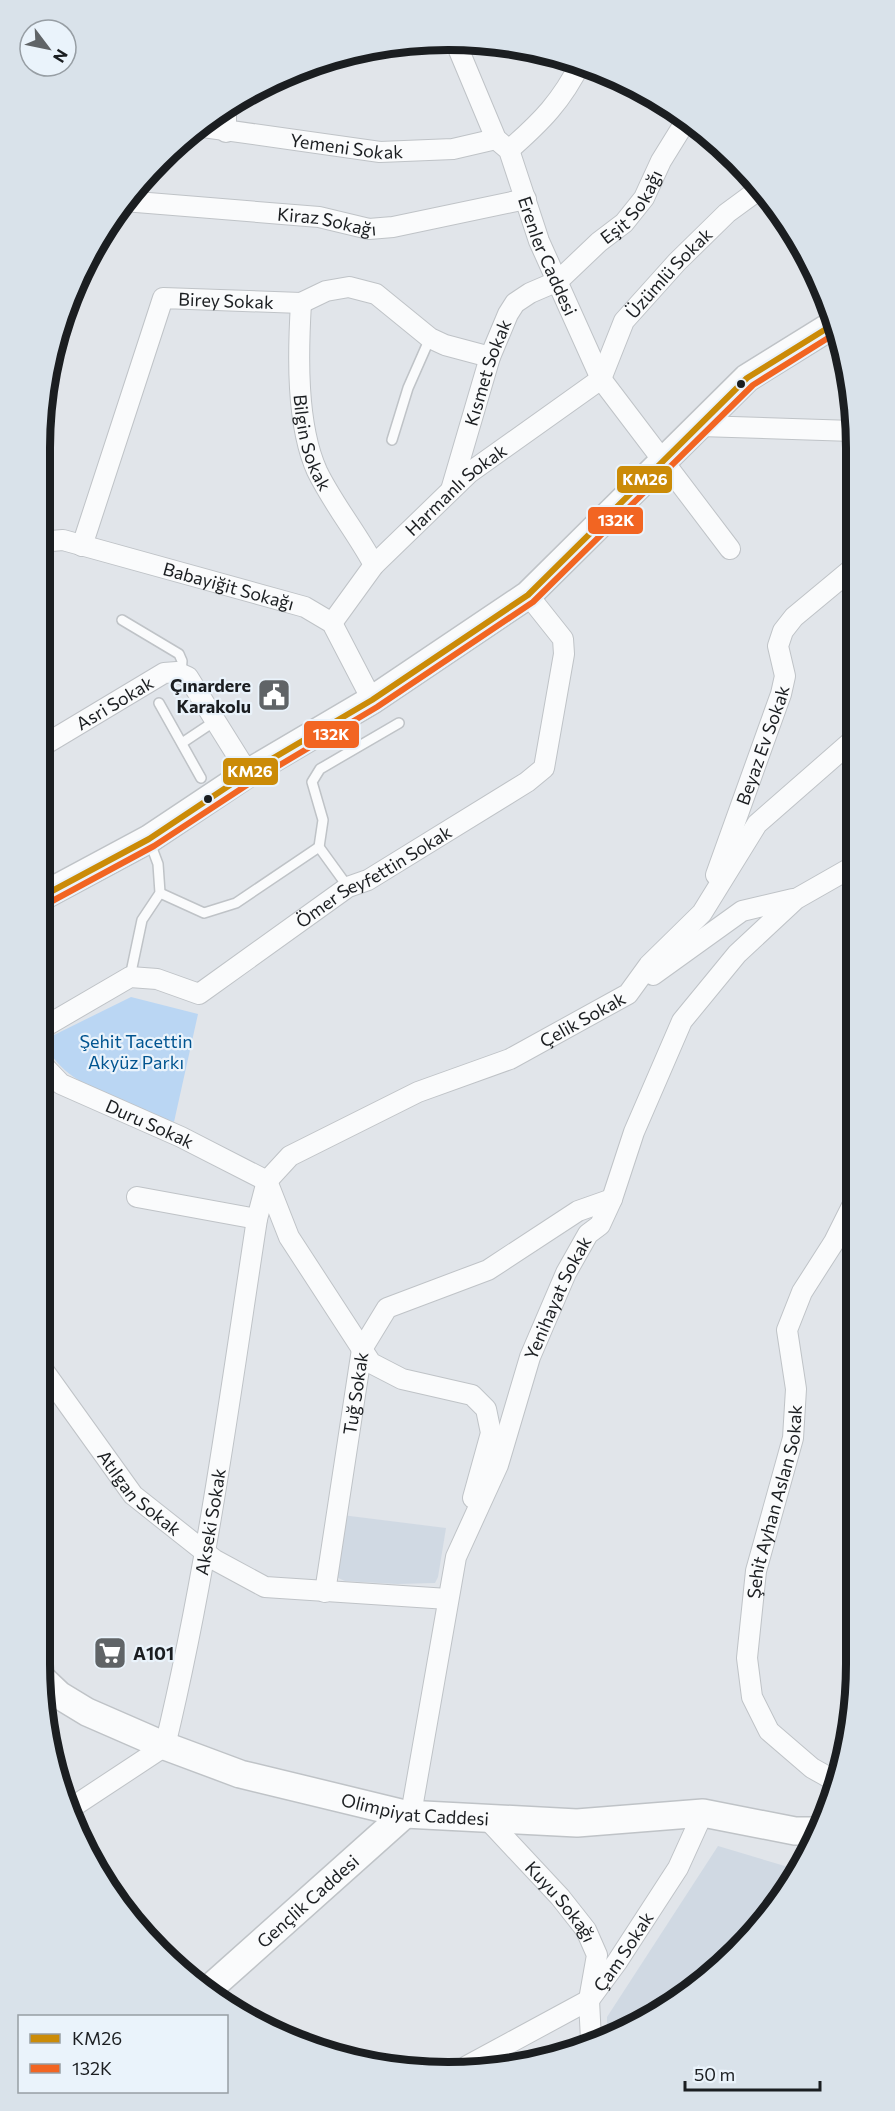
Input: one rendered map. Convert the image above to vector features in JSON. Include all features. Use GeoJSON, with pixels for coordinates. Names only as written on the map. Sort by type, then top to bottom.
{"type":"FeatureCollection","features":[{"type":"Feature","properties":{"kind":"street","name":"Erenler Caddesi"},"geometry":{"type":"LineString","coordinates":[[460,50],[526,200],[539,241],[602,379],[661,461],[730,549]]}},
{"type":"Feature","properties":{"kind":"street"},"geometry":{"type":"LineString","coordinates":[[502,145],[546,117],[570,86],[577,72]]}},
{"type":"Feature","properties":{"kind":"street"},"geometry":{"type":"LineString","coordinates":[[226,117],[226,132]]}},
{"type":"Feature","properties":{"kind":"street","name":"Eşit Sokağı"},"geometry":{"type":"LineString","coordinates":[[558,281],[599,242],[624,223],[644,198],[661,161],[682,127]]}},
{"type":"Feature","properties":{"kind":"street","name":"Yemeni Sokak"},"geometry":{"type":"LineString","coordinates":[[210,129],[380,152],[502,145]]}},
{"type":"Feature","properties":{"kind":"street","name":"Üzümlü Sokak"},"geometry":{"type":"LineString","coordinates":[[602,379],[624,321],[677,262],[727,213],[753,193]]}},
{"type":"Feature","properties":{"kind":"street","name":"Kiraz Sokağı"},"geometry":{"type":"LineString","coordinates":[[135,202],[319,217],[369,229],[393,227],[526,200]]}},
{"type":"Feature","properties":{"kind":"street","name":"Kısmet Sokak"},"geometry":{"type":"LineString","coordinates":[[451,491],[490,357],[508,314],[515,303],[530,293],[558,281]]}},
{"type":"Feature","properties":{"kind":"street","name":"Birey Sokak"},"geometry":{"type":"LineString","coordinates":[[82,546],[163,298],[301,303],[326,291],[349,287],[376,294],[430,338],[445,345],[490,357]]}},
{"type":"Feature","properties":{"kind":"street","name":"Bilgin Sokak"},"geometry":{"type":"LineString","coordinates":[[301,303],[298,344],[304,415],[316,468],[374,565]]}},
{"type":"Feature","properties":{"kind":"street"},"geometry":{"type":"LineString","coordinates":[[50,892],[148,839],[248,774],[372,700],[528,595],[747,378],[827,328]]}},
{"type":"Feature","properties":{"kind":"street","name":"Harmanlı Sokak"},"geometry":{"type":"LineString","coordinates":[[332,624],[374,565],[469,473],[602,379]]}},
{"type":"Feature","properties":{"kind":"street"},"geometry":{"type":"LineString","coordinates":[[700,426],[845,431]]}},
{"type":"Feature","properties":{"kind":"street","name":"Babayiğit Sokağı"},"geometry":{"type":"LineString","coordinates":[[50,536],[59,532],[82,546],[305,607],[332,624]]}},
{"type":"Feature","properties":{"kind":"street","name":"Beyaz Ev Sokak"},"geometry":{"type":"LineString","coordinates":[[702,913],[781,694],[785,676],[778,646],[783,631],[794,617],[846,574]]}},
{"type":"Feature","properties":{"kind":"street","name":"Ömer Seyfettin Sokak"},"geometry":{"type":"LineString","coordinates":[[130,977],[157,979],[199,994],[348,887],[378,874],[527,782],[544,768],[564,654],[563,639],[528,595]]}},
{"type":"Feature","properties":{"kind":"street"},"geometry":{"type":"LineString","coordinates":[[332,624],[372,700]]}},
{"type":"Feature","properties":{"kind":"street","name":"Asri Sokak"},"geometry":{"type":"LineString","coordinates":[[50,741],[164,673],[181,674]]}},
{"type":"Feature","properties":{"kind":"street"},"geometry":{"type":"LineString","coordinates":[[181,674],[188,677],[248,774]]}},
{"type":"Feature","properties":{"kind":"street","name":"Çelik Sokak"},"geometry":{"type":"LineString","coordinates":[[267,1180],[290,1156],[418,1092],[510,1059],[628,994],[649,965],[702,913],[757,824],[846,746]]}},
{"type":"Feature","properties":{"kind":"street","name":"Yenihayat Sokak"},"geometry":{"type":"LineString","coordinates":[[408,1814],[456,1557],[498,1465],[530,1357],[566,1273],[588,1234],[600,1225],[612,1199],[633,1132],[682,1021],[737,954],[796,899],[846,871]]}},
{"type":"Feature","properties":{"kind":"street"},"geometry":{"type":"LineString","coordinates":[[628,994],[742,911],[796,899]]}},
{"type":"Feature","properties":{"kind":"street"},"geometry":{"type":"LineString","coordinates":[[50,1024],[130,977]]}},
{"type":"Feature","properties":{"kind":"street","name":"Duru Sokak"},"geometry":{"type":"LineString","coordinates":[[50,1072],[61,1084],[181,1137],[267,1180]]}},
{"type":"Feature","properties":{"kind":"street"},"geometry":{"type":"LineString","coordinates":[[267,1180],[289,1237],[370,1363],[402,1379],[472,1395],[486,1409],[490,1433],[456,1557]]}},
{"type":"Feature","properties":{"kind":"street","name":"Akseki Sokak"},"geometry":{"type":"LineString","coordinates":[[165,1746],[189,1649],[207,1553],[257,1219],[267,1180]]}},
{"type":"Feature","properties":{"kind":"street"},"geometry":{"type":"LineString","coordinates":[[137,1197],[257,1219]]}},
{"type":"Feature","properties":{"kind":"street","name":"Tuğ Sokak"},"geometry":{"type":"LineString","coordinates":[[325,1592],[362,1349],[387,1308],[488,1270],[578,1211],[612,1199]]}},
{"type":"Feature","properties":{"kind":"street","name":"Şehit Ayhan Aslan Sokak"},"geometry":{"type":"LineString","coordinates":[[829,1777],[812,1768],[769,1731],[752,1697],[747,1658],[756,1571],[793,1438],[796,1389],[787,1330],[802,1292],[834,1242],[846,1218]]}},
{"type":"Feature","properties":{"kind":"street","name":"Atılgan Sokak"},"geometry":{"type":"LineString","coordinates":[[50,1379],[133,1495],[207,1553],[265,1587],[448,1599]]}},
{"type":"Feature","properties":{"kind":"street","name":"Olimpiyat Caddesi"},"geometry":{"type":"LineString","coordinates":[[50,1686],[59,1695],[87,1712],[165,1746],[240,1774],[408,1814],[577,1823],[703,1813],[795,1831],[808,1831]]}},
{"type":"Feature","properties":{"kind":"street"},"geometry":{"type":"LineString","coordinates":[[76,1805],[165,1746]]}},
{"type":"Feature","properties":{"kind":"street","name":"Çam Sokak"},"geometry":{"type":"LineString","coordinates":[[477,2061],[589,2000],[617,1962],[678,1868],[703,1813]]}},
{"type":"Feature","properties":{"kind":"street","name":"Gençlik Caddesi"},"geometry":{"type":"LineString","coordinates":[[213,1985],[408,1814]]}},
{"type":"Feature","properties":{"kind":"street","name":"Kuyu Sokağı"},"geometry":{"type":"LineString","coordinates":[[487,1819],[560,1897],[586,1930],[597,1955],[589,2000],[591,2034]]}},
{"type":"Feature","properties":{"kind":"lane"},"geometry":{"type":"LineString","coordinates":[[392,440],[408,388],[430,338]]}},
{"type":"Feature","properties":{"kind":"lane"},"geometry":{"type":"LineString","coordinates":[[122,620],[179,654],[182,661],[181,674]]}},
{"type":"Feature","properties":{"kind":"lane"},"geometry":{"type":"LineString","coordinates":[[159,703],[201,778]]}},
{"type":"Feature","properties":{"kind":"lane"},"geometry":{"type":"LineString","coordinates":[[182,743],[215,721]]}},
{"type":"Feature","properties":{"kind":"lane"},"geometry":{"type":"LineString","coordinates":[[348,887],[319,847],[323,820],[312,782],[320,769],[399,723]]}},
{"type":"Feature","properties":{"kind":"lane"},"geometry":{"type":"LineString","coordinates":[[130,977],[142,920],[160,893],[158,864],[148,839]]}},
{"type":"Feature","properties":{"kind":"lane"},"geometry":{"type":"LineString","coordinates":[[160,893],[204,913],[236,903],[319,847]]}},
{"type":"Feature","properties":{"kind":"shaded area"},"geometry":{"type":"Polygon","coordinates":[[[342,1515],[446,1528],[435,1583],[397,1584],[345,1581],[336,1577],[342,1515]]]}},
{"type":"Feature","properties":{"kind":"shaded area"},"geometry":{"type":"Polygon","coordinates":[[[718,1846],[789,1867],[747,1926],[710,1963],[669,1994],[607,2028],[607,2017],[718,1846]]]}},
{"type":"Feature","properties":{"kind":"green space","name":"Şehit Tacettin Akyüz Parkı"},"geometry":{"type":"Polygon","coordinates":[[[131,997],[198,1014],[174,1122],[123,1103],[86,1085],[70,1074],[57,1063],[50,1052],[54,1035],[131,997]]]}},
{"type":"Feature","properties":{"kind":"transit line","name":"KM26"},"geometry":{"type":"LineString","coordinates":[[50,892],[149,839],[248,773],[372,700],[528,595],[747,378],[827,328]]}},
{"type":"Feature","properties":{"kind":"transit line","name":"132K"},"geometry":{"type":"LineString","coordinates":[[50,902],[154,846],[253,781],[377,707],[533,602],[753,385],[830,337]]}},
{"type":"Feature","properties":{"kind":"place","name":"Çınardere Karakolu"},"geometry":{"type":"Point","coordinates":[274,695]}},
{"type":"Feature","properties":{"kind":"place","name":"A101"},"geometry":{"type":"Point","coordinates":[110,1653]}}]}
